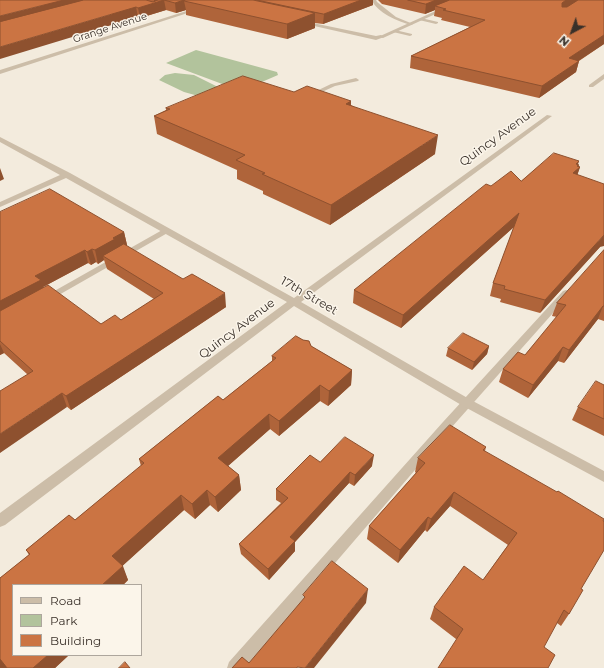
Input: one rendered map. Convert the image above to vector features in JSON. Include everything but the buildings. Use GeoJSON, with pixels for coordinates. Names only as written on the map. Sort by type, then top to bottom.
{"type":"FeatureCollection","features":[{"type":"Feature","properties":{"kind":"street"},"geometry":{"type":"LineString","coordinates":[[374,0],[375,3],[394,18],[411,24]]}},
{"type":"Feature","properties":{"kind":"street"},"geometry":{"type":"LineString","coordinates":[[298,21],[364,36],[381,38],[464,0]]}},
{"type":"Feature","properties":{"kind":"street","name":"Grange Avenue"},"geometry":{"type":"LineString","coordinates":[[0,72],[202,8]]}},
{"type":"Feature","properties":{"kind":"street"},"geometry":{"type":"LineString","coordinates":[[421,19],[436,23]]}},
{"type":"Feature","properties":{"kind":"street"},"geometry":{"type":"LineString","coordinates":[[396,31],[410,35]]}},
{"type":"Feature","properties":{"kind":"street"},"geometry":{"type":"LineString","coordinates":[[591,86],[604,76]]}},
{"type":"Feature","properties":{"kind":"street"},"geometry":{"type":"LineString","coordinates":[[306,97],[333,85],[356,80]]}},
{"type":"Feature","properties":{"kind":"street","name":"Quincy Avenue"},"geometry":{"type":"LineString","coordinates":[[0,521],[294,302],[549,116]]}},
{"type":"Feature","properties":{"kind":"street","name":"17th Street"},"geometry":{"type":"LineString","coordinates":[[0,139],[294,302],[467,403],[604,477]]}},
{"type":"Feature","properties":{"kind":"street"},"geometry":{"type":"LineString","coordinates":[[0,205],[67,175]]}},
{"type":"Feature","properties":{"kind":"street"},"geometry":{"type":"LineString","coordinates":[[41,302],[167,231]]}},
{"type":"Feature","properties":{"kind":"street"},"geometry":{"type":"LineString","coordinates":[[234,668],[573,285]]}},
{"type":"Feature","properties":{"kind":"green space"},"geometry":{"type":"Polygon","coordinates":[[[196,50],[277,72],[278,75],[241,91],[166,63],[196,50]]]}},
{"type":"Feature","properties":{"kind":"green space"},"geometry":{"type":"Polygon","coordinates":[[[175,73],[194,75],[218,87],[202,97],[184,92],[159,80],[165,75],[175,73]]]}}]}
